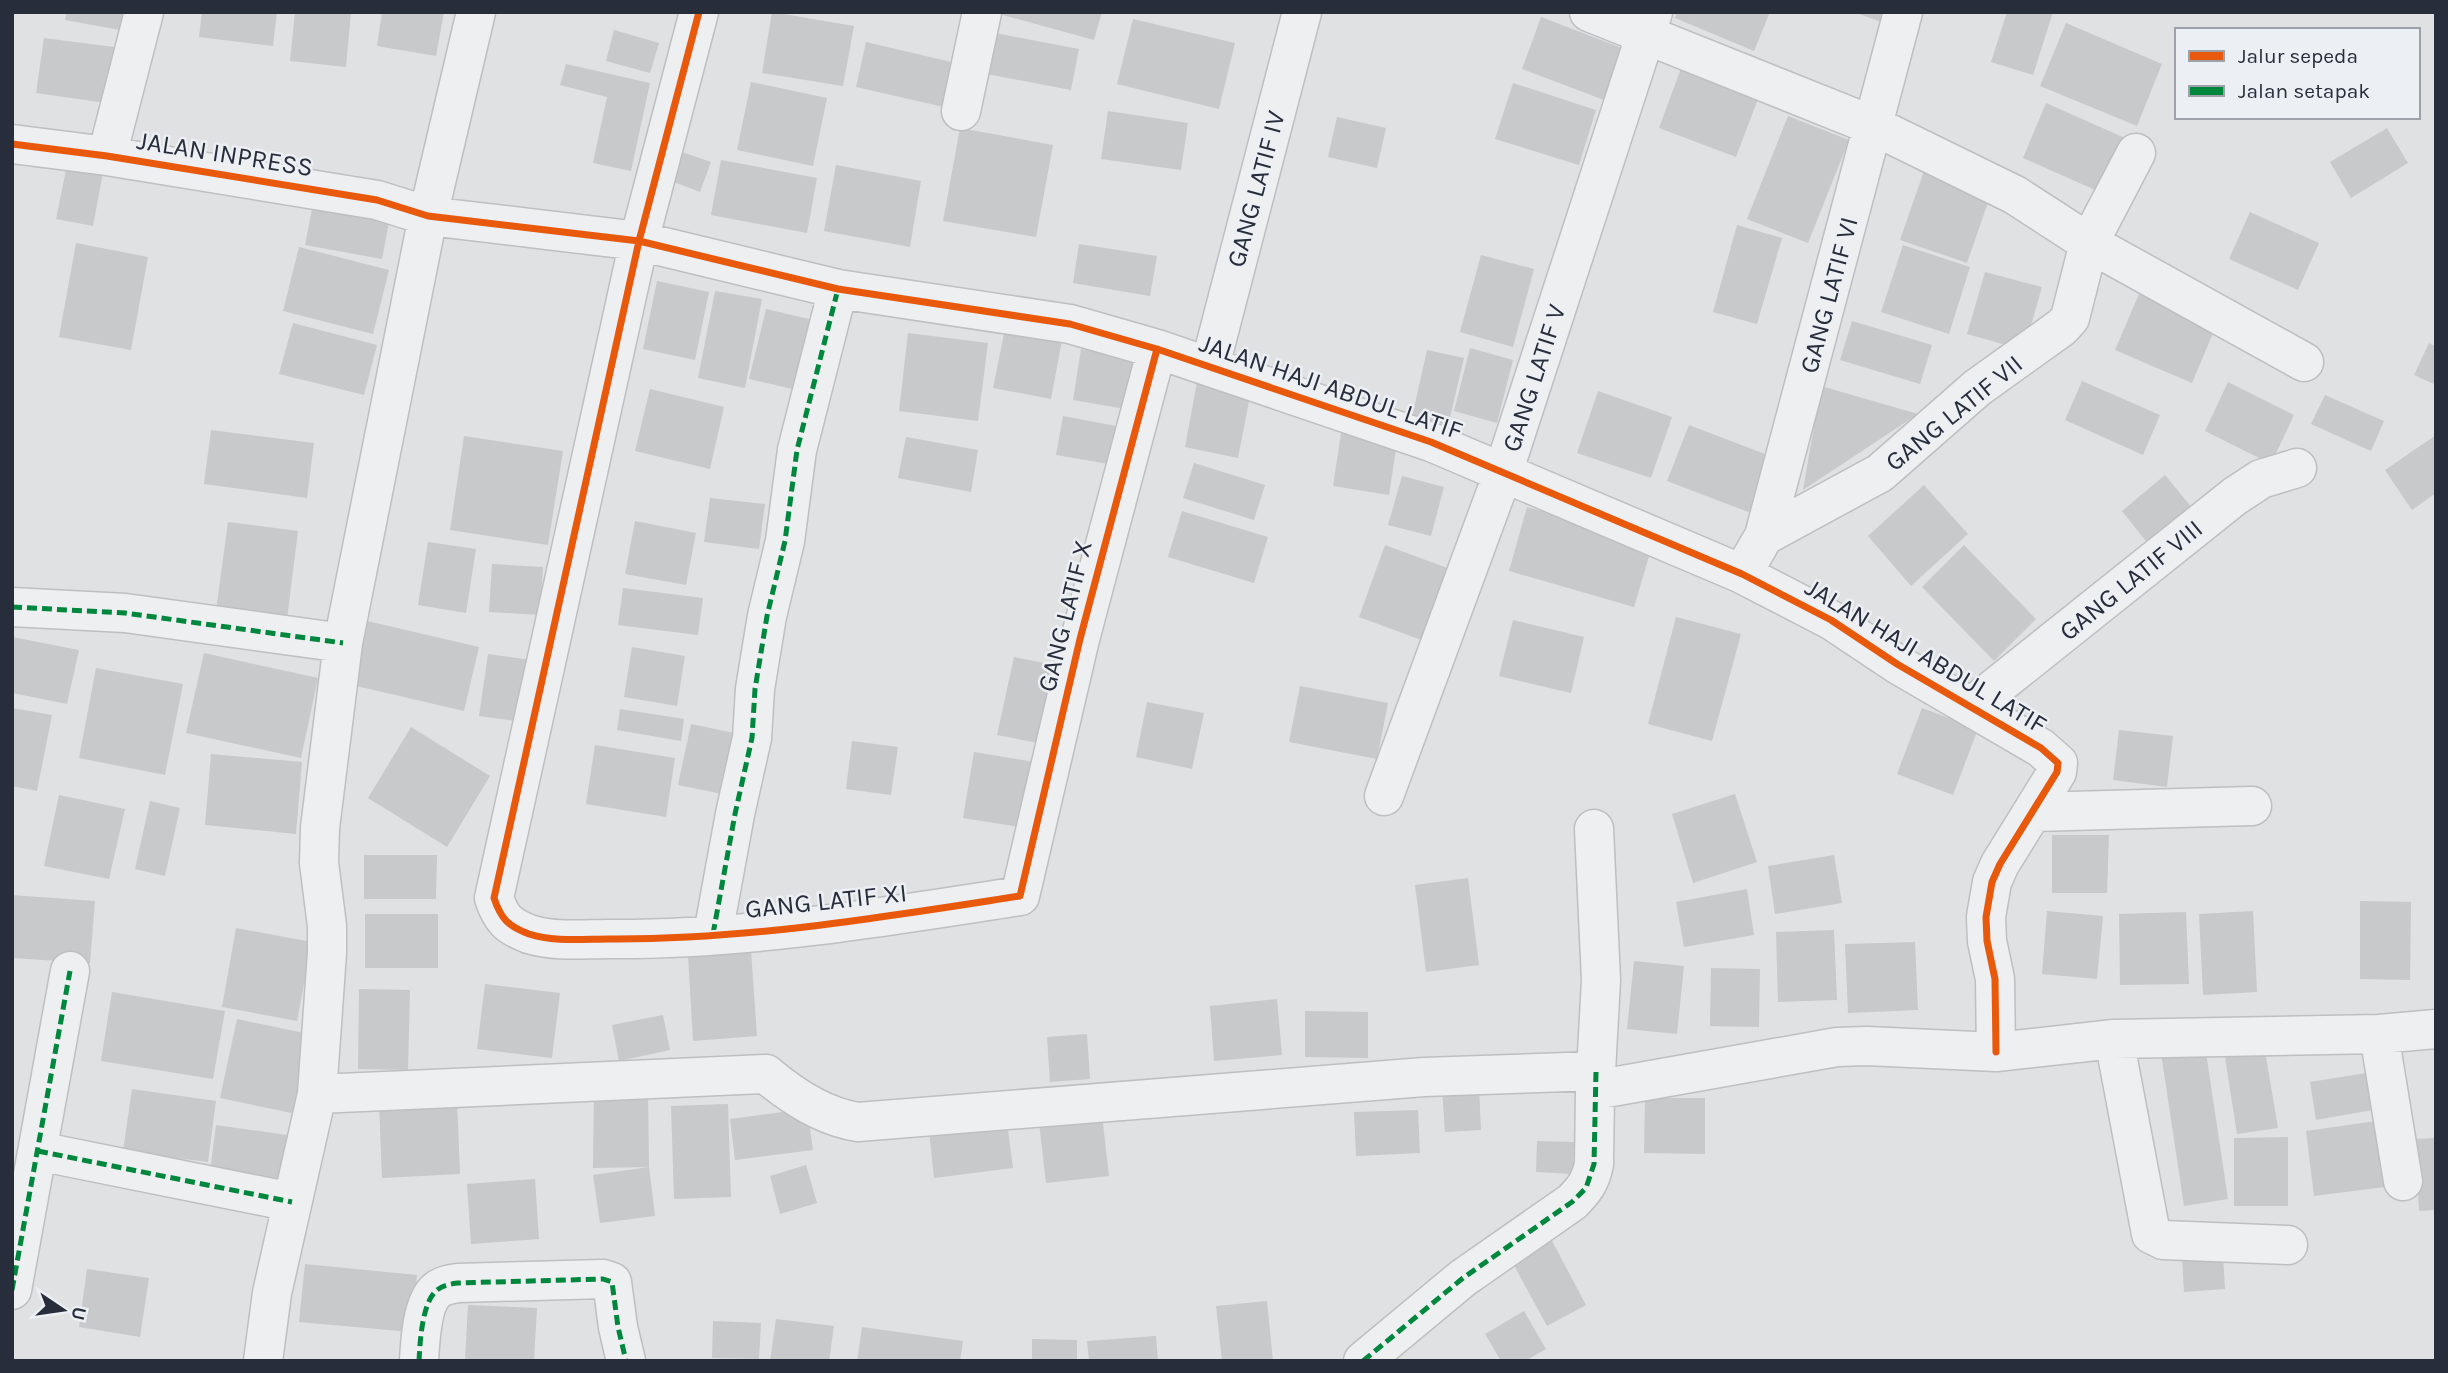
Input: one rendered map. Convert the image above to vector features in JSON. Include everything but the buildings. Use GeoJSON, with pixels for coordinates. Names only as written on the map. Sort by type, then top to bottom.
{"type":"FeatureCollection","features":[{"type":"Feature","properties":{"kind":"street"},"geometry":{"type":"LineString","coordinates":[[107,156],[144,12]]}},
{"type":"Feature","properties":{"kind":"street"},"geometry":{"type":"LineString","coordinates":[[263,1361],[272,1293],[317,1094],[327,953],[327,926],[319,863],[320,828],[343,643],[428,216],[476,12]]}},
{"type":"Feature","properties":{"kind":"street","name":"GANG LATIF XI"},"geometry":{"type":"LineString","coordinates":[[699,12],[639,241],[494,898],[500,916],[512,926],[532,935],[636,939],[841,924],[1020,896]]}},
{"type":"Feature","properties":{"kind":"street"},"geometry":{"type":"LineString","coordinates":[[961,111],[982,12]]}},
{"type":"Feature","properties":{"kind":"street","name":"GANG LATIF IV"},"geometry":{"type":"LineString","coordinates":[[1210,366],[1302,12]]}},
{"type":"Feature","properties":{"kind":"street"},"geometry":{"type":"LineString","coordinates":[[1589,12],[1650,24],[1874,126],[2015,195],[2089,243],[2304,362]]}},
{"type":"Feature","properties":{"kind":"street","name":"GANG LATIF VI"},"geometry":{"type":"LineString","coordinates":[[1742,573],[1764,536],[1903,12]]}},
{"type":"Feature","properties":{"kind":"street","name":"GANG LATIF V"},"geometry":{"type":"LineString","coordinates":[[1384,796],[1503,473],[1650,24]]}},
{"type":"Feature","properties":{"kind":"street","name":"JALAN INPRESS"},"geometry":{"type":"LineString","coordinates":[[12,144],[107,156],[377,200],[428,216]]}},
{"type":"Feature","properties":{"kind":"street","name":"GANG LATIF VII"},"geometry":{"type":"LineString","coordinates":[[1764,536],[1880,473],[1977,388],[2062,327],[2070,318],[2089,243],[2136,153]]}},
{"type":"Feature","properties":{"kind":"street","name":"JALAN HAJI ABDUL LATIF"},"geometry":{"type":"LineString","coordinates":[[428,216],[639,241],[838,289],[1070,324],[1157,349],[1431,442],[1742,573],[1831,620],[1897,664],[2041,748],[2058,763],[2057,772],[2000,864],[1988,900],[1987,929],[1995,979],[1996,1052]]}},
{"type":"Feature","properties":{"kind":"street","name":"GANG LATIF XI"},"geometry":{"type":"LineString","coordinates":[[713,934],[752,738],[757,676],[767,616],[785,541],[797,450],[838,289]]}},
{"type":"Feature","properties":{"kind":"street","name":"GANG LATIF X"},"geometry":{"type":"LineString","coordinates":[[1020,896],[1080,639],[1157,349]]}},
{"type":"Feature","properties":{"kind":"street","name":"GANG LATIF VIII"},"geometry":{"type":"LineString","coordinates":[[1972,706],[2235,496],[2261,479],[2297,468]]}},
{"type":"Feature","properties":{"kind":"street"},"geometry":{"type":"LineString","coordinates":[[12,607],[125,613],[343,643]]}},
{"type":"Feature","properties":{"kind":"street"},"geometry":{"type":"LineString","coordinates":[[2034,812],[2252,806]]}},
{"type":"Feature","properties":{"kind":"street"},"geometry":{"type":"LineString","coordinates":[[1363,1361],[1463,1278],[1572,1202],[1586,1188],[1594,1164],[1595,1080],[1601,980],[1594,829]]}},
{"type":"Feature","properties":{"kind":"street"},"geometry":{"type":"LineString","coordinates":[[12,1290],[70,971]]}},
{"type":"Feature","properties":{"kind":"street"},"geometry":{"type":"LineString","coordinates":[[317,1094],[766,1074],[821,1112],[858,1122],[1424,1077],[1595,1080],[1837,1047],[1996,1052],[2114,1039],[2379,1034],[2436,1029]]}},
{"type":"Feature","properties":{"kind":"street"},"geometry":{"type":"LineString","coordinates":[[2379,1034],[2403,1181]]}},
{"type":"Feature","properties":{"kind":"street"},"geometry":{"type":"LineString","coordinates":[[2114,1039],[2151,1234],[2163,1240],[2288,1245]]}},
{"type":"Feature","properties":{"kind":"street"},"geometry":{"type":"LineString","coordinates":[[38,1152],[292,1202]]}},
{"type":"Feature","properties":{"kind":"street"},"geometry":{"type":"LineString","coordinates":[[419,1361],[421,1331],[431,1297],[438,1288],[468,1282],[603,1279],[612,1282],[615,1289],[618,1327],[626,1361]]}},
{"type":"Feature","properties":{"kind":"marked path"},"geometry":{"type":"LineString","coordinates":[[713,934],[752,738],[755,689],[767,616],[785,541],[797,450],[838,289]]}},
{"type":"Feature","properties":{"kind":"marked path"},"geometry":{"type":"LineString","coordinates":[[12,607],[125,613],[343,643]]}},
{"type":"Feature","properties":{"kind":"marked path"},"geometry":{"type":"LineString","coordinates":[[12,1290],[70,971]]}},
{"type":"Feature","properties":{"kind":"marked path"},"geometry":{"type":"LineString","coordinates":[[1363,1361],[1463,1278],[1572,1202],[1586,1188],[1594,1164],[1596,1071]]}},
{"type":"Feature","properties":{"kind":"marked path"},"geometry":{"type":"LineString","coordinates":[[38,1151],[292,1202]]}},
{"type":"Feature","properties":{"kind":"marked path"},"geometry":{"type":"LineString","coordinates":[[419,1361],[421,1333],[428,1303],[442,1287],[458,1283],[603,1279],[612,1282],[626,1361]]}},
{"type":"Feature","properties":{"kind":"cycle path"},"geometry":{"type":"LineString","coordinates":[[699,12],[639,241],[494,898],[499,911],[511,925],[538,937],[558,939],[712,936],[815,926],[1020,896],[1080,639],[1157,349]]}},
{"type":"Feature","properties":{"kind":"cycle path"},"geometry":{"type":"LineString","coordinates":[[12,144],[107,156],[377,200],[428,216],[639,241],[838,289],[1070,324],[1157,349],[1431,442],[1742,574],[1831,620],[1897,664],[2041,748],[2058,763],[2057,772],[2000,864],[1992,882],[1986,917],[1987,941],[1995,979],[1996,1052]]}}]}
